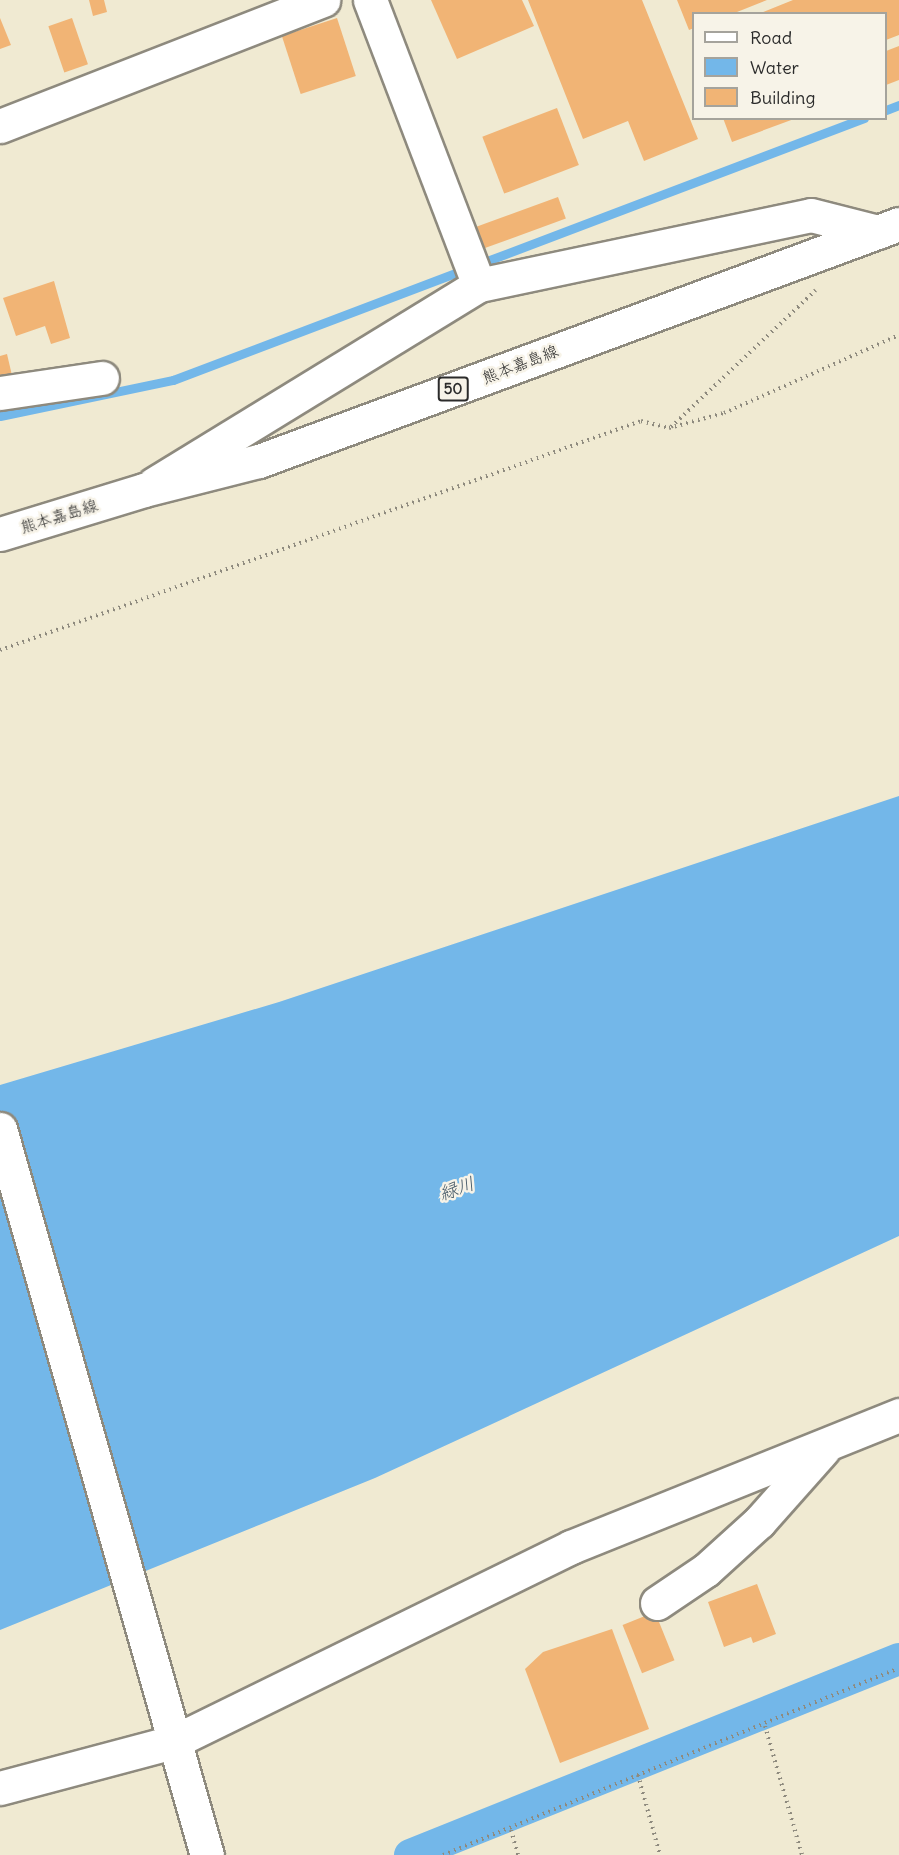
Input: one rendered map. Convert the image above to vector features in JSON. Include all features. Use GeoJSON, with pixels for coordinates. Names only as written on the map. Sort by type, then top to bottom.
{"type":"FeatureCollection","features":[{"type":"Feature","properties":{"kind":"street"},"geometry":{"type":"LineString","coordinates":[[0,126],[323,0]]}},
{"type":"Feature","properties":{"kind":"street"},"geometry":{"type":"LineString","coordinates":[[370,0],[479,285]]}},
{"type":"Feature","properties":{"kind":"street"},"geometry":{"type":"LineString","coordinates":[[144,490],[479,285],[811,215],[889,228]]}},
{"type":"Feature","properties":{"kind":"street","name":"熊本嘉島線"},"geometry":{"type":"LineString","coordinates":[[0,534],[144,490],[259,461],[889,228]]}},
{"type":"Feature","properties":{"kind":"street"},"geometry":{"type":"LineString","coordinates":[[0,393],[102,378]]}},
{"type":"Feature","properties":{"kind":"street"},"geometry":{"type":"LineString","coordinates":[[0,1128],[207,1855]]}},
{"type":"Feature","properties":{"kind":"street"},"geometry":{"type":"LineString","coordinates":[[0,1788],[173,1742],[571,1547],[896,1418]]}},
{"type":"Feature","properties":{"kind":"street"},"geometry":{"type":"LineString","coordinates":[[657,1603],[706,1570],[759,1522],[826,1446]]}},
{"type":"Feature","properties":{"kind":"path"},"geometry":{"type":"LineString","coordinates":[[669,428],[826,282]]}},
{"type":"Feature","properties":{"kind":"path"},"geometry":{"type":"LineString","coordinates":[[0,650],[641,421],[669,428],[724,413],[899,335]]}},
{"type":"Feature","properties":{"kind":"path"},"geometry":{"type":"LineString","coordinates":[[443,1855],[511,1830],[638,1775],[765,1726],[895,1670]]}},
{"type":"Feature","properties":{"kind":"path"},"geometry":{"type":"LineString","coordinates":[[765,1726],[802,1855]]}},
{"type":"Feature","properties":{"kind":"path"},"geometry":{"type":"LineString","coordinates":[[638,1775],[660,1855]]}},
{"type":"Feature","properties":{"kind":"path"},"geometry":{"type":"LineString","coordinates":[[511,1830],[518,1855]]}},
{"type":"Feature","properties":{"kind":"water","name":"緑川"},"geometry":{"type":"Polygon","coordinates":[[[899,796],[899,1236],[375,1478],[0,1630],[0,1085],[279,1002],[899,796]]]}},
{"type":"Feature","properties":{"kind":"building"},"geometry":{"type":"Polygon","coordinates":[[[89,0],[104,0],[107,12],[93,16],[89,0]]]}},
{"type":"Feature","properties":{"kind":"building"},"geometry":{"type":"Polygon","coordinates":[[[431,0],[522,0],[534,26],[457,59],[431,0]]]}},
{"type":"Feature","properties":{"kind":"building"},"geometry":{"type":"Polygon","coordinates":[[[528,0],[642,0],[698,139],[644,161],[628,121],[583,139],[528,0]]]}},
{"type":"Feature","properties":{"kind":"building"},"geometry":{"type":"Polygon","coordinates":[[[677,0],[767,0],[737,12],[692,12],[692,29],[689,30],[677,0]]]}},
{"type":"Feature","properties":{"kind":"building"},"geometry":{"type":"Polygon","coordinates":[[[793,0],[899,0],[899,35],[887,40],[887,12],[763,12],[793,0]]]}},
{"type":"Feature","properties":{"kind":"building"},"geometry":{"type":"Polygon","coordinates":[[[0,18],[11,45],[0,49],[0,18]]]}},
{"type":"Feature","properties":{"kind":"building"},"geometry":{"type":"Polygon","coordinates":[[[72,18],[88,64],[64,72],[48,26],[72,18]]]}},
{"type":"Feature","properties":{"kind":"building"},"geometry":{"type":"Polygon","coordinates":[[[337,18],[356,76],[301,94],[282,36],[337,18]]]}},
{"type":"Feature","properties":{"kind":"building"},"geometry":{"type":"Polygon","coordinates":[[[899,46],[899,80],[887,85],[887,51],[899,46]]]}},
{"type":"Feature","properties":{"kind":"building"},"geometry":{"type":"Polygon","coordinates":[[[557,108],[579,165],[504,194],[482,137],[557,108]]]}},
{"type":"Feature","properties":{"kind":"building"},"geometry":{"type":"Polygon","coordinates":[[[724,120],[791,120],[732,142],[724,120]]]}},
{"type":"Feature","properties":{"kind":"building"},"geometry":{"type":"Polygon","coordinates":[[[558,197],[566,219],[479,250],[472,228],[558,197]]]}},
{"type":"Feature","properties":{"kind":"building"},"geometry":{"type":"Polygon","coordinates":[[[54,281],[70,338],[51,344],[45,326],[16,336],[3,298],[54,281]]]}},
{"type":"Feature","properties":{"kind":"building"},"geometry":{"type":"Polygon","coordinates":[[[7,354],[14,384],[0,387],[0,356],[7,354]]]}},
{"type":"Feature","properties":{"kind":"building"},"geometry":{"type":"Polygon","coordinates":[[[757,1584],[776,1634],[753,1643],[751,1637],[724,1647],[708,1602],[757,1584]]]}},
{"type":"Feature","properties":{"kind":"building"},"geometry":{"type":"Polygon","coordinates":[[[655,1612],[674,1660],[642,1673],[623,1625],[655,1612]]]}},
{"type":"Feature","properties":{"kind":"building"},"geometry":{"type":"Polygon","coordinates":[[[612,1629],[649,1729],[560,1763],[525,1669],[543,1652],[612,1629]]]}},
{"type":"Feature","properties":{"kind":"waterway"},"geometry":{"type":"LineString","coordinates":[[887,110],[899,105]]}},
{"type":"Feature","properties":{"kind":"waterway"},"geometry":{"type":"LineString","coordinates":[[0,416],[173,380],[859,120]]}},
{"type":"Feature","properties":{"kind":"waterway"},"geometry":{"type":"LineString","coordinates":[[410,1855],[899,1659]]}}]}
